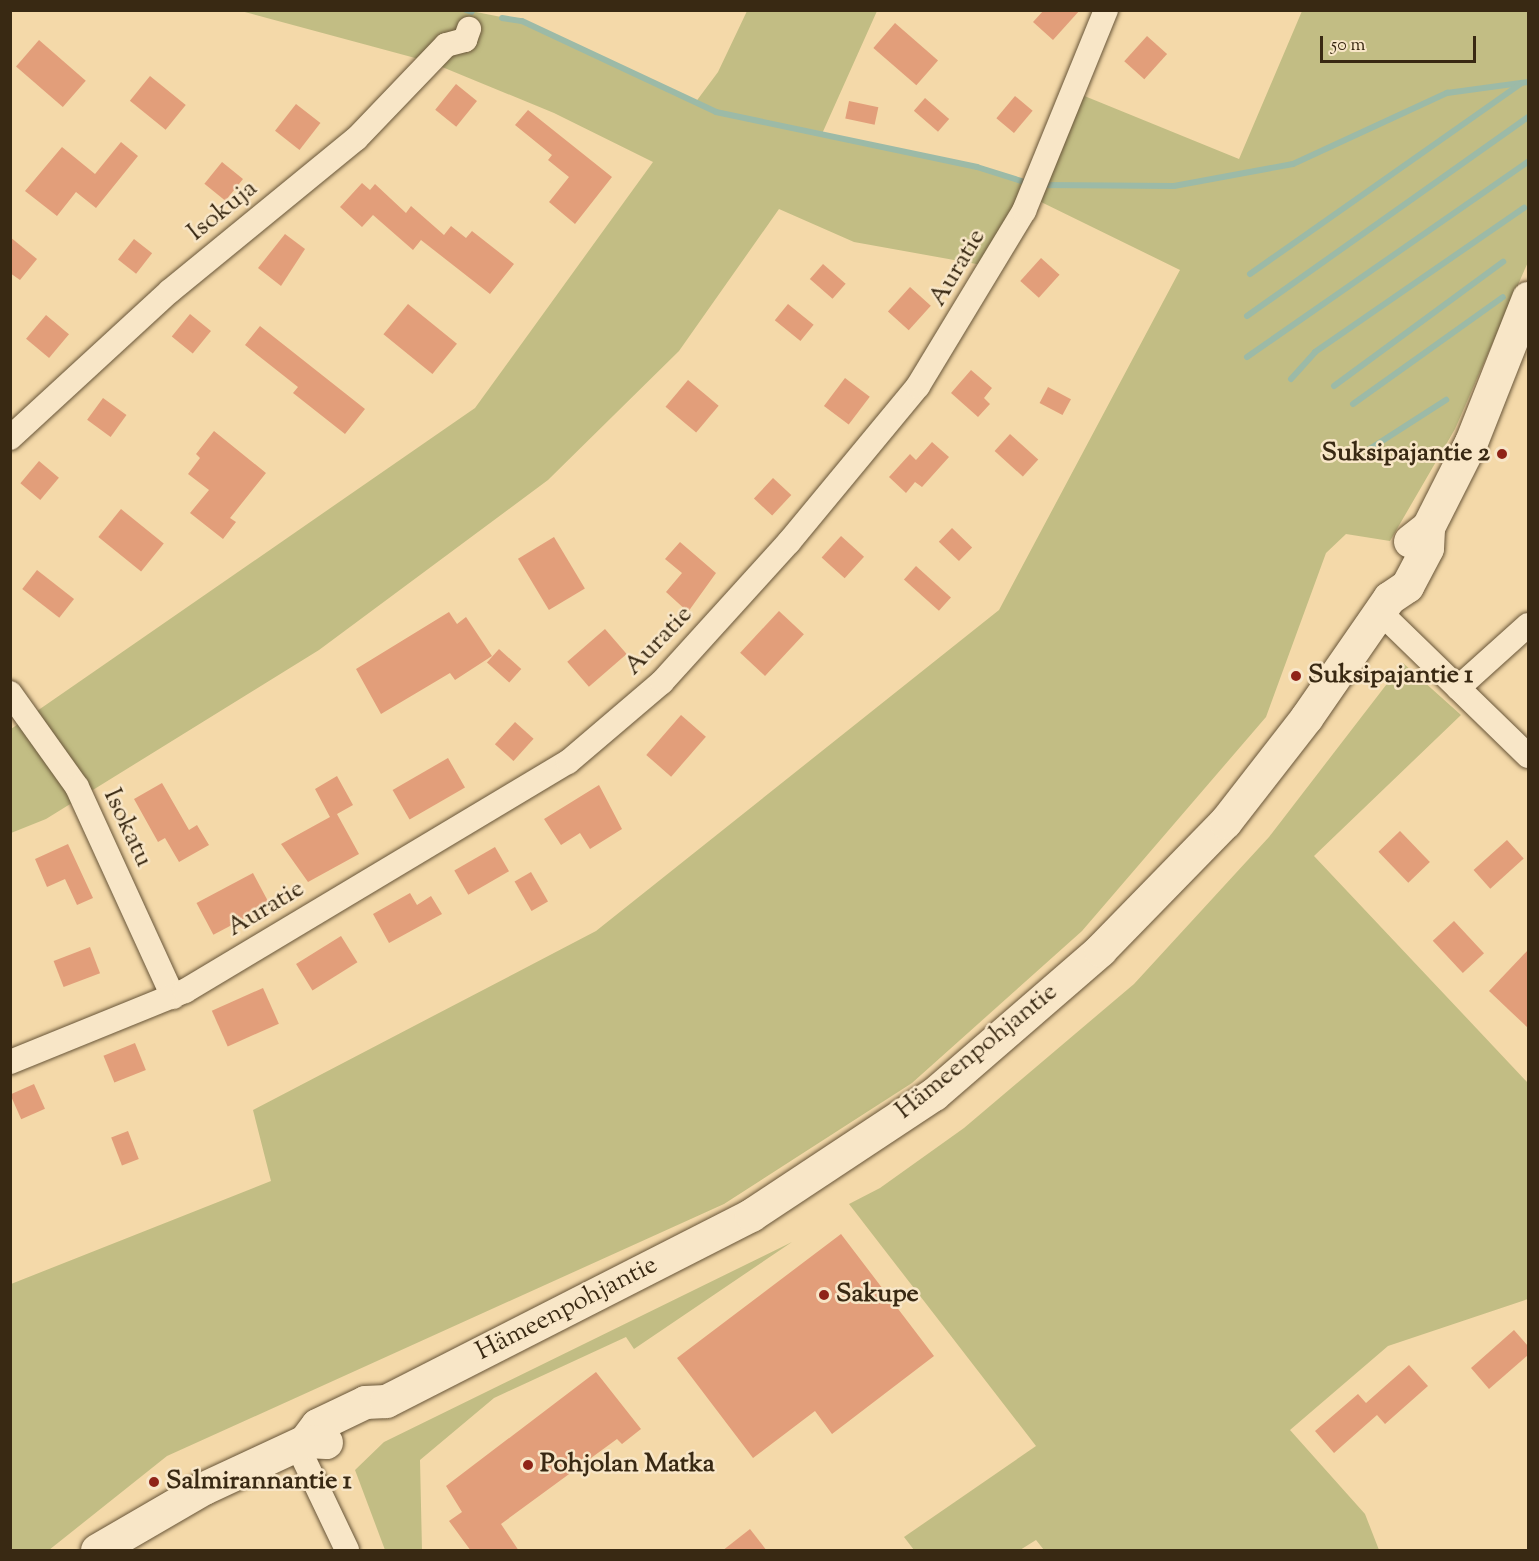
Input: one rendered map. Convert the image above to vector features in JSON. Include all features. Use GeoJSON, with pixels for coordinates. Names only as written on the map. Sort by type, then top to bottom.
{"type":"FeatureCollection","features":[{"type":"Feature","properties":{"kind":"main road","name":"Hämeenpohjantie"},"geometry":{"type":"LineString","coordinates":[[97,1551],[204,1488],[301,1443],[317,1425],[365,1401],[386,1401],[751,1215],[934,1094],[1100,950],[1225,822],[1385,605],[1391,577],[1411,539],[1428,527],[1471,442],[1528,298]]}},
{"type":"Feature","properties":{"kind":"street","name":"Auratie"},"geometry":{"type":"LineString","coordinates":[[10,1062],[173,997],[568,762],[662,682],[789,542],[918,386],[1024,211],[1106,10]]}},
{"type":"Feature","properties":{"kind":"street","name":"Isokuja"},"geometry":{"type":"LineString","coordinates":[[10,438],[170,291],[357,139],[446,45],[465,40],[469,29]]}},
{"type":"Feature","properties":{"kind":"street"},"geometry":{"type":"LineString","coordinates":[[1385,605],[1458,688],[1528,756]]}},
{"type":"Feature","properties":{"kind":"street"},"geometry":{"type":"LineString","coordinates":[[1458,688],[1528,625]]}},
{"type":"Feature","properties":{"kind":"street","name":"Isokatu"},"geometry":{"type":"LineString","coordinates":[[10,693],[77,787],[173,997]]}},
{"type":"Feature","properties":{"kind":"street"},"geometry":{"type":"LineString","coordinates":[[301,1443],[347,1551]]}},
{"type":"Feature","properties":{"kind":"shaded area"},"geometry":{"type":"Polygon","coordinates":[[[466,10],[522,21],[695,103],[718,72],[747,11],[877,11],[821,136],[977,167],[1023,181],[1019,191],[1030,196],[993,267],[854,242],[779,209],[679,351],[548,480],[319,650],[46,819],[11,833],[11,729],[475,408],[653,162],[554,113],[430,62],[241,11],[466,10]]]}},
{"type":"Feature","properties":{"kind":"shaded area"},"geometry":{"type":"Polygon","coordinates":[[[1302,11],[1528,11],[1528,262],[1455,429],[1390,541],[1346,534],[1326,553],[1266,717],[1082,931],[912,1083],[724,1204],[167,1456],[49,1550],[11,1550],[11,1284],[271,1181],[253,1110],[596,931],[999,610],[1180,270],[1037,200],[1082,95],[1239,159],[1302,11]]]}},
{"type":"Feature","properties":{"kind":"shaded area"},"geometry":{"type":"Polygon","coordinates":[[[1403,663],[1461,715],[1314,856],[1528,1083],[1528,1299],[1388,1346],[1290,1430],[1365,1514],[1379,1550],[1044,1550],[1036,1540],[1020,1550],[914,1550],[904,1537],[1036,1446],[849,1204],[880,1188],[964,1128],[1134,984],[1269,837],[1403,663]]]}},
{"type":"Feature","properties":{"kind":"shaded area"},"geometry":{"type":"Polygon","coordinates":[[[792,1242],[634,1349],[626,1337],[494,1398],[420,1460],[422,1550],[385,1550],[355,1470],[384,1442],[792,1242]]]}},
{"type":"Feature","properties":{"kind":"building"},"geometry":{"type":"Polygon","coordinates":[[[1044,10],[1080,10],[1053,40],[1033,22],[1044,10]]]}},
{"type":"Feature","properties":{"kind":"building"},"geometry":{"type":"Polygon","coordinates":[[[895,23],[938,60],[916,85],[873,48],[895,23]]]}},
{"type":"Feature","properties":{"kind":"building"},"geometry":{"type":"Polygon","coordinates":[[[1147,36],[1167,54],[1144,79],[1124,61],[1147,36]]]}},
{"type":"Feature","properties":{"kind":"building"},"geometry":{"type":"Polygon","coordinates":[[[39,40],[86,81],[63,107],[16,66],[39,40]]]}},
{"type":"Feature","properties":{"kind":"building"},"geometry":{"type":"Polygon","coordinates":[[[150,76],[186,105],[166,130],[130,101],[150,76]]]}},
{"type":"Feature","properties":{"kind":"building"},"geometry":{"type":"Polygon","coordinates":[[[456,84],[477,101],[456,127],[435,110],[456,84]]]}},
{"type":"Feature","properties":{"kind":"building"},"geometry":{"type":"Polygon","coordinates":[[[1015,96],[1033,111],[1014,133],[996,118],[1015,96]]]}},
{"type":"Feature","properties":{"kind":"building"},"geometry":{"type":"Polygon","coordinates":[[[925,98],[949,119],[938,132],[914,111],[925,98]]]}},
{"type":"Feature","properties":{"kind":"building"},"geometry":{"type":"Polygon","coordinates":[[[849,101],[878,107],[875,125],[845,119],[849,101]]]}},
{"type":"Feature","properties":{"kind":"building"},"geometry":{"type":"Polygon","coordinates":[[[296,104],[320,123],[299,150],[275,131],[296,104]]]}},
{"type":"Feature","properties":{"kind":"building"},"geometry":{"type":"Polygon","coordinates":[[[528,110],[612,177],[575,224],[549,202],[569,177],[548,160],[552,155],[515,125],[528,110]]]}},
{"type":"Feature","properties":{"kind":"building"},"geometry":{"type":"Polygon","coordinates":[[[121,142],[138,156],[96,208],[76,192],[57,216],[25,191],[62,147],[95,174],[121,142]]]}},
{"type":"Feature","properties":{"kind":"building"},"geometry":{"type":"Polygon","coordinates":[[[222,162],[243,179],[225,201],[204,184],[222,162]]]}},
{"type":"Feature","properties":{"kind":"building"},"geometry":{"type":"Polygon","coordinates":[[[362,183],[370,190],[375,184],[406,213],[411,206],[444,235],[451,226],[466,238],[472,231],[514,264],[490,294],[421,240],[413,250],[373,215],[362,227],[340,207],[362,183]]]}},
{"type":"Feature","properties":{"kind":"building"},"geometry":{"type":"Polygon","coordinates":[[[285,234],[305,249],[281,286],[258,268],[285,234]]]}},
{"type":"Feature","properties":{"kind":"building"},"geometry":{"type":"Polygon","coordinates":[[[10,237],[37,259],[20,280],[10,273],[10,237]]]}},
{"type":"Feature","properties":{"kind":"building"},"geometry":{"type":"Polygon","coordinates":[[[134,239],[152,253],[136,274],[118,259],[134,239]]]}},
{"type":"Feature","properties":{"kind":"building"},"geometry":{"type":"Polygon","coordinates":[[[1041,258],[1060,275],[1039,298],[1020,281],[1041,258]]]}},
{"type":"Feature","properties":{"kind":"building"},"geometry":{"type":"Polygon","coordinates":[[[823,264],[846,284],[833,299],[810,279],[823,264]]]}},
{"type":"Feature","properties":{"kind":"building"},"geometry":{"type":"Polygon","coordinates":[[[910,287],[931,306],[909,330],[888,312],[910,287]]]}},
{"type":"Feature","properties":{"kind":"building"},"geometry":{"type":"Polygon","coordinates":[[[408,304],[457,344],[432,374],[383,334],[408,304]]]}},
{"type":"Feature","properties":{"kind":"building"},"geometry":{"type":"Polygon","coordinates":[[[788,304],[814,325],[800,341],[775,320],[788,304]]]}},
{"type":"Feature","properties":{"kind":"building"},"geometry":{"type":"Polygon","coordinates":[[[190,314],[211,331],[193,354],[172,337],[190,314]]]}},
{"type":"Feature","properties":{"kind":"building"},"geometry":{"type":"Polygon","coordinates":[[[46,315],[69,334],[49,358],[26,339],[46,315]]]}},
{"type":"Feature","properties":{"kind":"building"},"geometry":{"type":"Polygon","coordinates":[[[260,326],[365,409],[345,434],[293,393],[298,387],[245,345],[260,326]]]}},
{"type":"Feature","properties":{"kind":"building"},"geometry":{"type":"Polygon","coordinates":[[[971,370],[992,388],[984,398],[990,404],[978,417],[951,393],[971,370]]]}},
{"type":"Feature","properties":{"kind":"building"},"geometry":{"type":"Polygon","coordinates":[[[845,378],[870,397],[849,425],[824,406],[845,378]]]}},
{"type":"Feature","properties":{"kind":"building"},"geometry":{"type":"Polygon","coordinates":[[[688,380],[719,406],[696,433],[666,407],[688,380]]]}},
{"type":"Feature","properties":{"kind":"building"},"geometry":{"type":"Polygon","coordinates":[[[1048,387],[1071,399],[1063,415],[1040,403],[1048,387]]]}},
{"type":"Feature","properties":{"kind":"building"},"geometry":{"type":"Polygon","coordinates":[[[103,398],[126,415],[111,437],[87,420],[103,398]]]}},
{"type":"Feature","properties":{"kind":"building"},"geometry":{"type":"Polygon","coordinates":[[[214,431],[266,473],[230,518],[236,522],[223,539],[190,513],[209,490],[188,474],[200,458],[196,454],[214,431]]]}},
{"type":"Feature","properties":{"kind":"building"},"geometry":{"type":"Polygon","coordinates":[[[1010,434],[1038,459],[1023,477],[995,451],[1010,434]]]}},
{"type":"Feature","properties":{"kind":"building"},"geometry":{"type":"Polygon","coordinates":[[[932,442],[949,457],[922,487],[915,482],[906,493],[889,477],[910,454],[916,460],[932,442]]]}},
{"type":"Feature","properties":{"kind":"building"},"geometry":{"type":"Polygon","coordinates":[[[39,461],[59,478],[40,500],[20,483],[39,461]]]}},
{"type":"Feature","properties":{"kind":"building"},"geometry":{"type":"Polygon","coordinates":[[[773,478],[791,495],[772,516],[754,498],[773,478]]]}},
{"type":"Feature","properties":{"kind":"building"},"geometry":{"type":"Polygon","coordinates":[[[121,509],[164,544],[141,572],[98,537],[121,509]]]}},
{"type":"Feature","properties":{"kind":"building"},"geometry":{"type":"Polygon","coordinates":[[[952,528],[972,547],[959,561],[939,542],[952,528]]]}},
{"type":"Feature","properties":{"kind":"building"},"geometry":{"type":"Polygon","coordinates":[[[841,536],[864,557],[845,578],[822,558],[841,536]]]}},
{"type":"Feature","properties":{"kind":"building"},"geometry":{"type":"Polygon","coordinates":[[[554,537],[585,588],[549,610],[518,559],[554,537]]]}},
{"type":"Feature","properties":{"kind":"building"},"geometry":{"type":"Polygon","coordinates":[[[680,542],[716,573],[688,612],[666,592],[682,573],[665,559],[680,542]]]}},
{"type":"Feature","properties":{"kind":"building"},"geometry":{"type":"Polygon","coordinates":[[[916,566],[951,597],[939,611],[904,579],[916,566]]]}},
{"type":"Feature","properties":{"kind":"building"},"geometry":{"type":"Polygon","coordinates":[[[37,570],[74,599],[59,618],[22,589],[37,570]]]}},
{"type":"Feature","properties":{"kind":"building"},"geometry":{"type":"Polygon","coordinates":[[[779,611],[804,634],[765,676],[740,653],[779,611]]]}},
{"type":"Feature","properties":{"kind":"building"},"geometry":{"type":"Polygon","coordinates":[[[449,612],[457,624],[466,617],[492,656],[455,680],[450,673],[381,714],[356,669],[449,612]]]}},
{"type":"Feature","properties":{"kind":"building"},"geometry":{"type":"Polygon","coordinates":[[[605,629],[627,654],[589,687],[567,662],[605,629]]]}},
{"type":"Feature","properties":{"kind":"building"},"geometry":{"type":"Polygon","coordinates":[[[499,649],[521,669],[509,682],[487,662],[499,649]]]}},
{"type":"Feature","properties":{"kind":"building"},"geometry":{"type":"Polygon","coordinates":[[[681,715],[706,737],[671,777],[646,755],[681,715]]]}},
{"type":"Feature","properties":{"kind":"building"},"geometry":{"type":"Polygon","coordinates":[[[515,722],[534,739],[514,761],[495,744],[515,722]]]}},
{"type":"Feature","properties":{"kind":"building"},"geometry":{"type":"Polygon","coordinates":[[[448,758],[465,787],[410,819],[393,790],[448,758]]]}},
{"type":"Feature","properties":{"kind":"building"},"geometry":{"type":"Polygon","coordinates":[[[337,776],[353,805],[337,814],[359,854],[308,882],[281,844],[330,817],[315,789],[337,776]]]}},
{"type":"Feature","properties":{"kind":"building"},"geometry":{"type":"Polygon","coordinates":[[[162,783],[189,830],[197,825],[209,845],[179,862],[165,838],[158,842],[134,799],[162,783]]]}},
{"type":"Feature","properties":{"kind":"building"},"geometry":{"type":"Polygon","coordinates":[[[599,785],[622,829],[590,849],[580,833],[561,845],[544,819],[599,785]]]}},
{"type":"Feature","properties":{"kind":"building"},"geometry":{"type":"Polygon","coordinates":[[[1400,831],[1430,862],[1408,883],[1378,852],[1400,831]]]}},
{"type":"Feature","properties":{"kind":"building"},"geometry":{"type":"Polygon","coordinates":[[[1507,840],[1524,859],[1490,889],[1474,870],[1507,840]]]}},
{"type":"Feature","properties":{"kind":"building"},"geometry":{"type":"Polygon","coordinates":[[[68,844],[93,898],[77,905],[65,879],[47,887],[35,859],[68,844]]]}},
{"type":"Feature","properties":{"kind":"building"},"geometry":{"type":"Polygon","coordinates":[[[495,847],[509,871],[468,895],[454,870],[495,847]]]}},
{"type":"Feature","properties":{"kind":"building"},"geometry":{"type":"Polygon","coordinates":[[[531,872],[548,901],[532,911],[515,882],[531,872]]]}},
{"type":"Feature","properties":{"kind":"building"},"geometry":{"type":"Polygon","coordinates":[[[253,873],[270,905],[213,935],[196,903],[253,873]]]}},
{"type":"Feature","properties":{"kind":"building"},"geometry":{"type":"Polygon","coordinates":[[[410,893],[417,905],[431,896],[442,914],[389,943],[373,914],[410,893]]]}},
{"type":"Feature","properties":{"kind":"building"},"geometry":{"type":"Polygon","coordinates":[[[1454,921],[1484,953],[1463,973],[1433,941],[1454,921]]]}},
{"type":"Feature","properties":{"kind":"building"},"geometry":{"type":"Polygon","coordinates":[[[341,936],[357,962],[312,990],[296,964],[341,936]]]}},
{"type":"Feature","properties":{"kind":"building"},"geometry":{"type":"Polygon","coordinates":[[[90,947],[100,973],[64,987],[54,961],[90,947]]]}},
{"type":"Feature","properties":{"kind":"building"},"geometry":{"type":"Polygon","coordinates":[[[1528,950],[1528,1028],[1489,991],[1528,950]]]}},
{"type":"Feature","properties":{"kind":"building"},"geometry":{"type":"Polygon","coordinates":[[[263,988],[279,1024],[228,1046],[212,1011],[263,988]]]}},
{"type":"Feature","properties":{"kind":"building"},"geometry":{"type":"Polygon","coordinates":[[[135,1043],[146,1070],[114,1083],[103,1056],[135,1043]]]}},
{"type":"Feature","properties":{"kind":"building"},"geometry":{"type":"Polygon","coordinates":[[[34,1084],[45,1109],[21,1119],[10,1095],[34,1084]]]}},
{"type":"Feature","properties":{"kind":"building"},"geometry":{"type":"Polygon","coordinates":[[[128,1131],[139,1159],[122,1165],[111,1137],[128,1131]]]}},
{"type":"Feature","properties":{"kind":"building","name":"Sakupe"},"geometry":{"type":"Polygon","coordinates":[[[841,1234],[934,1356],[832,1434],[815,1411],[753,1458],[677,1358],[841,1234]]]}},
{"type":"Feature","properties":{"kind":"building"},"geometry":{"type":"Polygon","coordinates":[[[1514,1330],[1528,1346],[1528,1355],[1489,1389],[1471,1368],[1514,1330]]]}},
{"type":"Feature","properties":{"kind":"building"},"geometry":{"type":"Polygon","coordinates":[[[1409,1365],[1428,1386],[1385,1424],[1377,1415],[1334,1453],[1315,1431],[1358,1394],[1366,1403],[1409,1365]]]}},
{"type":"Feature","properties":{"kind":"building","name":"Pohjolan Matka"},"geometry":{"type":"Polygon","coordinates":[[[596,1372],[641,1429],[622,1444],[617,1439],[501,1524],[519,1551],[471,1551],[449,1521],[462,1512],[446,1486],[596,1372]]]}},
{"type":"Feature","properties":{"kind":"building"},"geometry":{"type":"Polygon","coordinates":[[[750,1529],[767,1551],[722,1551],[750,1529]]]}},
{"type":"Feature","properties":{"kind":"waterway"},"geometry":{"type":"LineString","coordinates":[[466,10],[472,12]]}},
{"type":"Feature","properties":{"kind":"waterway"},"geometry":{"type":"LineString","coordinates":[[502,18],[522,21],[716,112],[977,167],[1031,184]]}},
{"type":"Feature","properties":{"kind":"waterway"},"geometry":{"type":"LineString","coordinates":[[1041,185],[1174,186],[1293,164],[1447,93],[1528,82]]}},
{"type":"Feature","properties":{"kind":"waterway"},"geometry":{"type":"LineString","coordinates":[[1250,274],[1522,83]]}},
{"type":"Feature","properties":{"kind":"waterway"},"geometry":{"type":"LineString","coordinates":[[1247,316],[1528,117]]}},
{"type":"Feature","properties":{"kind":"waterway"},"geometry":{"type":"LineString","coordinates":[[1247,357],[1528,162]]}},
{"type":"Feature","properties":{"kind":"waterway"},"geometry":{"type":"LineString","coordinates":[[1291,379],[1315,352],[1524,208]]}},
{"type":"Feature","properties":{"kind":"waterway"},"geometry":{"type":"LineString","coordinates":[[1334,386],[1503,262]]}},
{"type":"Feature","properties":{"kind":"waterway"},"geometry":{"type":"LineString","coordinates":[[1353,404],[1503,297]]}},
{"type":"Feature","properties":{"kind":"waterway"},"geometry":{"type":"LineString","coordinates":[[1368,450],[1446,400]]}},
{"type":"Feature","properties":{"kind":"place","name":"Suksipajantie 2"},"geometry":{"type":"Point","coordinates":[1502,454]}},
{"type":"Feature","properties":{"kind":"place","name":"Suksipajantie 1"},"geometry":{"type":"Point","coordinates":[1296,676]}},
{"type":"Feature","properties":{"kind":"place","name":"Sakupe"},"geometry":{"type":"Point","coordinates":[824,1295]}},
{"type":"Feature","properties":{"kind":"place","name":"Pohjolan Matka"},"geometry":{"type":"Point","coordinates":[528,1465]}},
{"type":"Feature","properties":{"kind":"place","name":"Salmirannantie 1"},"geometry":{"type":"Point","coordinates":[154,1482]}}]}
